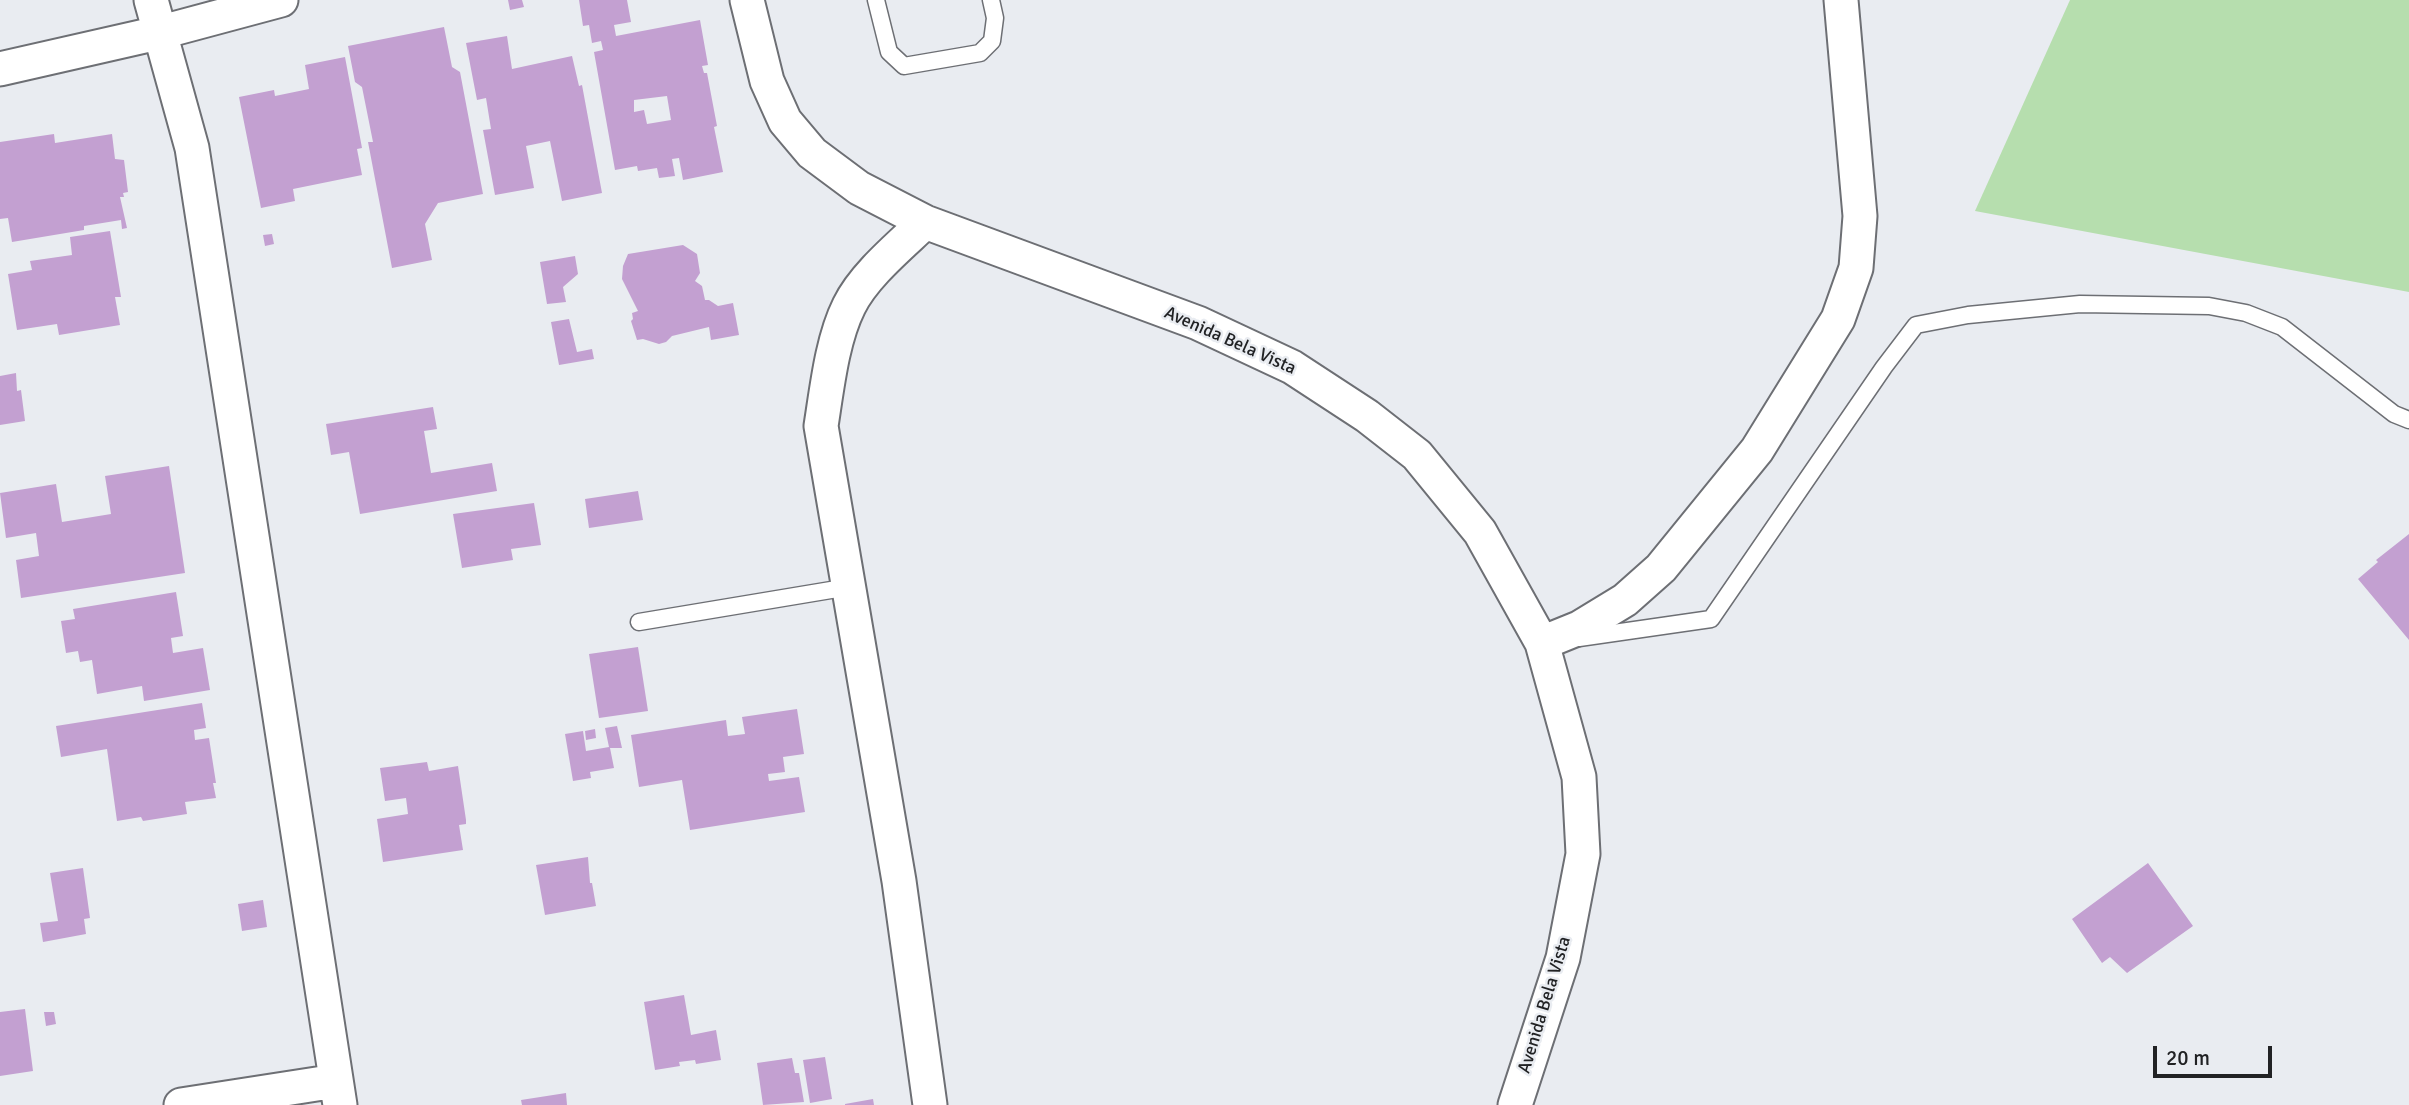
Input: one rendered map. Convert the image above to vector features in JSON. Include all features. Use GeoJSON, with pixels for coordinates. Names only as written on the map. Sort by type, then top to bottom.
{"type":"FeatureCollection","features":[{"type":"Feature","properties":{"kind":"street"},"geometry":{"type":"LineString","coordinates":[[150,0],[192,148],[338,1093],[181,1105]]}},
{"type":"Feature","properties":{"kind":"street"},"geometry":{"type":"LineString","coordinates":[[0,69],[158,33],[281,0]]}},
{"type":"Feature","properties":{"kind":"street","name":"Avenida Bela Vista"},"geometry":{"type":"LineString","coordinates":[[747,0],[767,81],[785,121],[812,153],[859,188],[925,222],[1198,323],[1292,367],[1367,416],[1417,455],[1480,532],[1542,643],[1579,777],[1583,854],[1563,958],[1515,1105]]}},
{"type":"Feature","properties":{"kind":"street"},"geometry":{"type":"LineString","coordinates":[[1542,643],[1579,628],[1625,600],[1661,568],[1756,450],[1839,319],[1856,268],[1860,216],[1840,0]]}},
{"type":"Feature","properties":{"kind":"street"},"geometry":{"type":"LineString","coordinates":[[925,222],[879,266],[850,305],[831,362],[821,426],[899,881],[930,1105]]}},
{"type":"Feature","properties":{"kind":"lane"},"geometry":{"type":"LineString","coordinates":[[876,0],[889,52],[904,65],[981,53],[992,41],[995,18],[991,0]]}},
{"type":"Feature","properties":{"kind":"lane"},"geometry":{"type":"LineString","coordinates":[[1542,643],[1712,619],[1884,367],[1916,325],[1968,315],[2080,304],[2209,306],[2246,313],[2282,327],[2394,414],[2409,420]]}},
{"type":"Feature","properties":{"kind":"lane"},"geometry":{"type":"LineString","coordinates":[[639,622],[849,587]]}},
{"type":"Feature","properties":{"kind":"green space"},"geometry":{"type":"Polygon","coordinates":[[[2070,0],[2409,0],[2409,292],[1975,211],[2070,0]]]}},
{"type":"Feature","properties":{"kind":"building"},"geometry":{"type":"Polygon","coordinates":[[[508,0],[522,0],[524,7],[510,10],[508,0]]]}},
{"type":"Feature","properties":{"kind":"building"},"geometry":{"type":"Polygon","coordinates":[[[579,0],[627,0],[631,22],[614,25],[616,36],[700,20],[708,65],[702,66],[704,73],[707,73],[723,172],[683,180],[679,158],[672,159],[675,176],[659,178],[657,168],[638,171],[637,166],[615,170],[594,52],[603,50],[601,41],[592,43],[589,25],[583,26],[579,0]],[[667,96],[634,100],[634,112],[644,110],[647,124],[671,120],[667,96]]]}},
{"type":"Feature","properties":{"kind":"building"},"geometry":{"type":"Polygon","coordinates":[[[444,27],[452,67],[460,72],[483,194],[438,203],[425,224],[432,260],[392,268],[368,142],[373,142],[362,87],[355,82],[348,46],[444,27]]]}},
{"type":"Feature","properties":{"kind":"building"},"geometry":{"type":"Polygon","coordinates":[[[507,36],[512,69],[572,56],[579,86],[582,85],[602,193],[562,201],[550,141],[526,146],[534,188],[495,195],[483,130],[491,129],[486,98],[477,100],[466,43],[507,36]]]}},
{"type":"Feature","properties":{"kind":"building"},"geometry":{"type":"Polygon","coordinates":[[[345,57],[362,148],[357,149],[362,175],[293,189],[295,201],[261,208],[239,97],[274,90],[275,96],[309,89],[305,65],[345,57]]]}},
{"type":"Feature","properties":{"kind":"building"},"geometry":{"type":"Polygon","coordinates":[[[54,134],[55,143],[112,134],[115,159],[124,160],[128,192],[123,193],[124,197],[120,197],[127,228],[122,229],[121,220],[84,226],[84,230],[12,242],[8,218],[0,219],[0,142],[54,134]]]}},
{"type":"Feature","properties":{"kind":"building"},"geometry":{"type":"Polygon","coordinates":[[[110,231],[121,297],[115,297],[120,325],[59,335],[57,324],[17,330],[8,274],[32,270],[30,261],[72,255],[70,237],[110,231]]]}},
{"type":"Feature","properties":{"kind":"building"},"geometry":{"type":"Polygon","coordinates":[[[272,234],[274,244],[265,246],[263,235],[272,234]]]}},
{"type":"Feature","properties":{"kind":"building"},"geometry":{"type":"Polygon","coordinates":[[[683,245],[697,254],[700,273],[695,281],[702,286],[705,300],[718,306],[733,303],[739,335],[711,340],[709,327],[672,336],[659,344],[637,340],[631,321],[632,313],[638,311],[622,279],[628,254],[683,245]]]}},
{"type":"Feature","properties":{"kind":"building"},"geometry":{"type":"Polygon","coordinates":[[[575,256],[578,274],[563,287],[566,302],[547,304],[540,262],[575,256]]]}},
{"type":"Feature","properties":{"kind":"building"},"geometry":{"type":"Polygon","coordinates":[[[569,319],[577,352],[592,349],[594,359],[559,365],[551,322],[569,319]]]}},
{"type":"Feature","properties":{"kind":"building"},"geometry":{"type":"Polygon","coordinates":[[[16,373],[17,391],[21,390],[25,421],[0,425],[0,376],[16,373]]]}},
{"type":"Feature","properties":{"kind":"building"},"geometry":{"type":"Polygon","coordinates":[[[433,407],[437,429],[424,431],[431,473],[492,463],[497,491],[360,514],[349,452],[331,455],[326,424],[433,407]]]}},
{"type":"Feature","properties":{"kind":"building"},"geometry":{"type":"Polygon","coordinates":[[[169,466],[185,573],[21,598],[16,560],[39,556],[36,533],[6,538],[0,493],[56,484],[62,522],[111,514],[105,476],[169,466]]]}},
{"type":"Feature","properties":{"kind":"building"},"geometry":{"type":"Polygon","coordinates":[[[638,491],[643,520],[589,528],[585,499],[638,491]]]}},
{"type":"Feature","properties":{"kind":"building"},"geometry":{"type":"Polygon","coordinates":[[[534,503],[541,545],[511,549],[513,560],[462,568],[453,514],[534,503]]]}},
{"type":"Feature","properties":{"kind":"building"},"geometry":{"type":"Polygon","coordinates":[[[2409,534],[2409,640],[2358,579],[2378,562],[2376,560],[2409,534]]]}},
{"type":"Feature","properties":{"kind":"building"},"geometry":{"type":"Polygon","coordinates":[[[176,592],[183,636],[171,638],[173,653],[203,648],[210,690],[144,701],[142,686],[97,694],[92,660],[80,662],[78,651],[66,653],[61,621],[75,619],[73,609],[176,592]]]}},
{"type":"Feature","properties":{"kind":"building"},"geometry":{"type":"Polygon","coordinates":[[[638,647],[648,711],[599,718],[589,654],[638,647]]]}},
{"type":"Feature","properties":{"kind":"building"},"geometry":{"type":"Polygon","coordinates":[[[202,703],[206,728],[194,730],[195,740],[209,738],[216,798],[185,802],[187,814],[143,821],[141,817],[117,821],[107,749],[61,757],[56,726],[202,703]]]}},
{"type":"Feature","properties":{"kind":"building"},"geometry":{"type":"Polygon","coordinates":[[[797,709],[804,754],[783,757],[785,772],[768,774],[769,781],[799,777],[805,812],[690,830],[682,780],[639,787],[631,735],[726,720],[728,736],[745,734],[742,717],[797,709]]]}},
{"type":"Feature","properties":{"kind":"building"},"geometry":{"type":"Polygon","coordinates":[[[617,726],[622,748],[610,748],[614,768],[590,772],[591,778],[573,781],[565,734],[583,731],[586,751],[609,747],[605,728],[617,726]]]}},
{"type":"Feature","properties":{"kind":"building"},"geometry":{"type":"Polygon","coordinates":[[[595,729],[596,738],[586,740],[585,731],[595,729]]]}},
{"type":"Feature","properties":{"kind":"building"},"geometry":{"type":"Polygon","coordinates":[[[427,762],[429,771],[458,766],[466,820],[466,824],[459,825],[463,850],[383,862],[377,819],[408,814],[406,798],[385,801],[380,768],[427,762]]]}},
{"type":"Feature","properties":{"kind":"building"},"geometry":{"type":"Polygon","coordinates":[[[588,857],[590,883],[596,906],[545,915],[536,865],[588,857]]]}},
{"type":"Feature","properties":{"kind":"building"},"geometry":{"type":"Polygon","coordinates":[[[2148,863],[2193,926],[2127,973],[2110,957],[2102,963],[2072,919],[2148,863]]]}},
{"type":"Feature","properties":{"kind":"building"},"geometry":{"type":"Polygon","coordinates":[[[83,868],[90,918],[84,919],[86,934],[43,942],[40,923],[58,921],[50,873],[83,868]]]}},
{"type":"Feature","properties":{"kind":"building"},"geometry":{"type":"Polygon","coordinates":[[[263,900],[267,927],[242,931],[238,904],[263,900]]]}},
{"type":"Feature","properties":{"kind":"building"},"geometry":{"type":"Polygon","coordinates":[[[684,995],[691,1035],[716,1030],[721,1060],[696,1064],[695,1060],[679,1062],[680,1066],[655,1070],[644,1002],[684,995]]]}},
{"type":"Feature","properties":{"kind":"building"},"geometry":{"type":"Polygon","coordinates":[[[25,1009],[33,1071],[0,1076],[0,1012],[25,1009]]]}},
{"type":"Feature","properties":{"kind":"building"},"geometry":{"type":"Polygon","coordinates":[[[44,1012],[54,1012],[56,1024],[46,1026],[44,1012]]]}},
{"type":"Feature","properties":{"kind":"building"},"geometry":{"type":"Polygon","coordinates":[[[825,1057],[832,1099],[810,1103],[803,1060],[825,1057]]]}},
{"type":"Feature","properties":{"kind":"building"},"geometry":{"type":"Polygon","coordinates":[[[792,1058],[795,1073],[799,1073],[804,1102],[763,1105],[757,1063],[792,1058]]]}},
{"type":"Feature","properties":{"kind":"building"},"geometry":{"type":"Polygon","coordinates":[[[566,1093],[567,1105],[522,1105],[521,1100],[566,1093]]]}},
{"type":"Feature","properties":{"kind":"building"},"geometry":{"type":"Polygon","coordinates":[[[873,1099],[874,1105],[845,1105],[845,1104],[873,1099]]]}}]}
